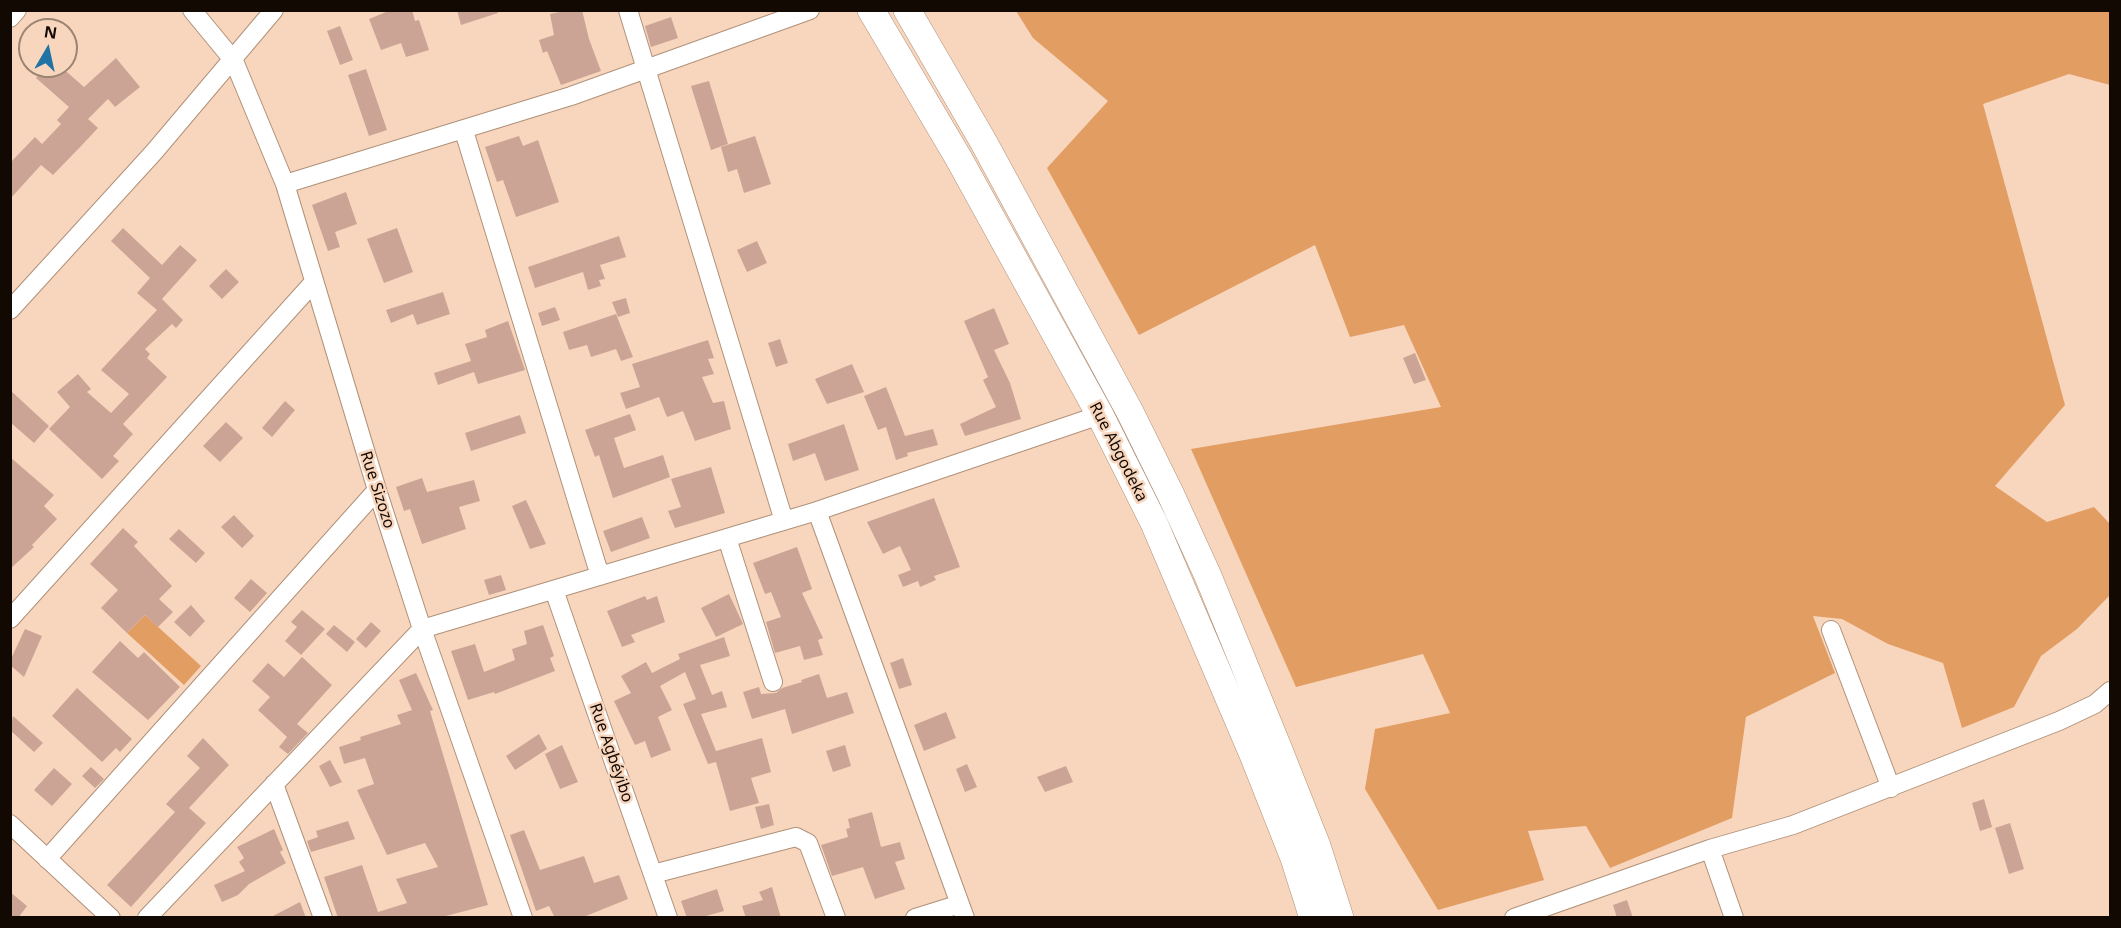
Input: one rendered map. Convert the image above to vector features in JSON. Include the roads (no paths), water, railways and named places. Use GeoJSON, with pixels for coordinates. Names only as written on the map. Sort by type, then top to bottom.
{"type":"FeatureCollection","features":[{"type":"Feature","properties":{"kind":"main road","name":"Rue Abgodeka"},"geometry":{"type":"LineString","coordinates":[[871,10],[959,159],[1100,415],[1154,524],[1211,653],[1294,858],[1313,918]]}},
{"type":"Feature","properties":{"kind":"main road","name":"Rue Abgodeka"},"geometry":{"type":"LineString","coordinates":[[907,10],[989,151],[1125,402],[1171,495],[1208,576],[1279,750],[1317,846],[1340,918]]}},
{"type":"Feature","properties":{"kind":"street"},"geometry":{"type":"LineString","coordinates":[[10,18],[17,10]]}},
{"type":"Feature","properties":{"kind":"street","name":"Rue Sizozo"},"geometry":{"type":"LineString","coordinates":[[192,10],[234,61],[285,184],[313,283],[422,629],[523,918]]}},
{"type":"Feature","properties":{"kind":"street"},"geometry":{"type":"LineString","coordinates":[[10,310],[234,61],[274,10]]}},
{"type":"Feature","properties":{"kind":"street"},"geometry":{"type":"LineString","coordinates":[[628,10],[784,521]]}},
{"type":"Feature","properties":{"kind":"street"},"geometry":{"type":"LineString","coordinates":[[285,184],[464,131],[645,70],[810,10]]}},
{"type":"Feature","properties":{"kind":"street"},"geometry":{"type":"LineString","coordinates":[[464,131],[600,576]]}},
{"type":"Feature","properties":{"kind":"street"},"geometry":{"type":"LineString","coordinates":[[10,619],[313,283]]}},
{"type":"Feature","properties":{"kind":"street"},"geometry":{"type":"LineString","coordinates":[[147,918],[422,629],[817,511],[1100,415]]}},
{"type":"Feature","properties":{"kind":"street"},"geometry":{"type":"LineString","coordinates":[[48,859],[377,490]]}},
{"type":"Feature","properties":{"kind":"street"},"geometry":{"type":"LineString","coordinates":[[817,511],[962,911],[915,918]]}},
{"type":"Feature","properties":{"kind":"street"},"geometry":{"type":"LineString","coordinates":[[727,538],[772,682]]}},
{"type":"Feature","properties":{"kind":"street","name":"Rue Agbéyibo"},"geometry":{"type":"LineString","coordinates":[[554,590],[668,918]]}},
{"type":"Feature","properties":{"kind":"street"},"geometry":{"type":"LineString","coordinates":[[1831,630],[1891,788]]}},
{"type":"Feature","properties":{"kind":"street"},"geometry":{"type":"LineString","coordinates":[[1514,918],[1533,914],[1710,849],[1793,825],[1891,788],[2059,722],[2094,704],[2110,691]]}},
{"type":"Feature","properties":{"kind":"street"},"geometry":{"type":"LineString","coordinates":[[274,784],[323,918]]}},
{"type":"Feature","properties":{"kind":"street"},"geometry":{"type":"LineString","coordinates":[[10,824],[111,918]]}},
{"type":"Feature","properties":{"kind":"street"},"geometry":{"type":"LineString","coordinates":[[653,874],[796,837],[808,843],[836,918]]}},
{"type":"Feature","properties":{"kind":"street"},"geometry":{"type":"LineString","coordinates":[[1710,849],[1734,918]]}}]}
